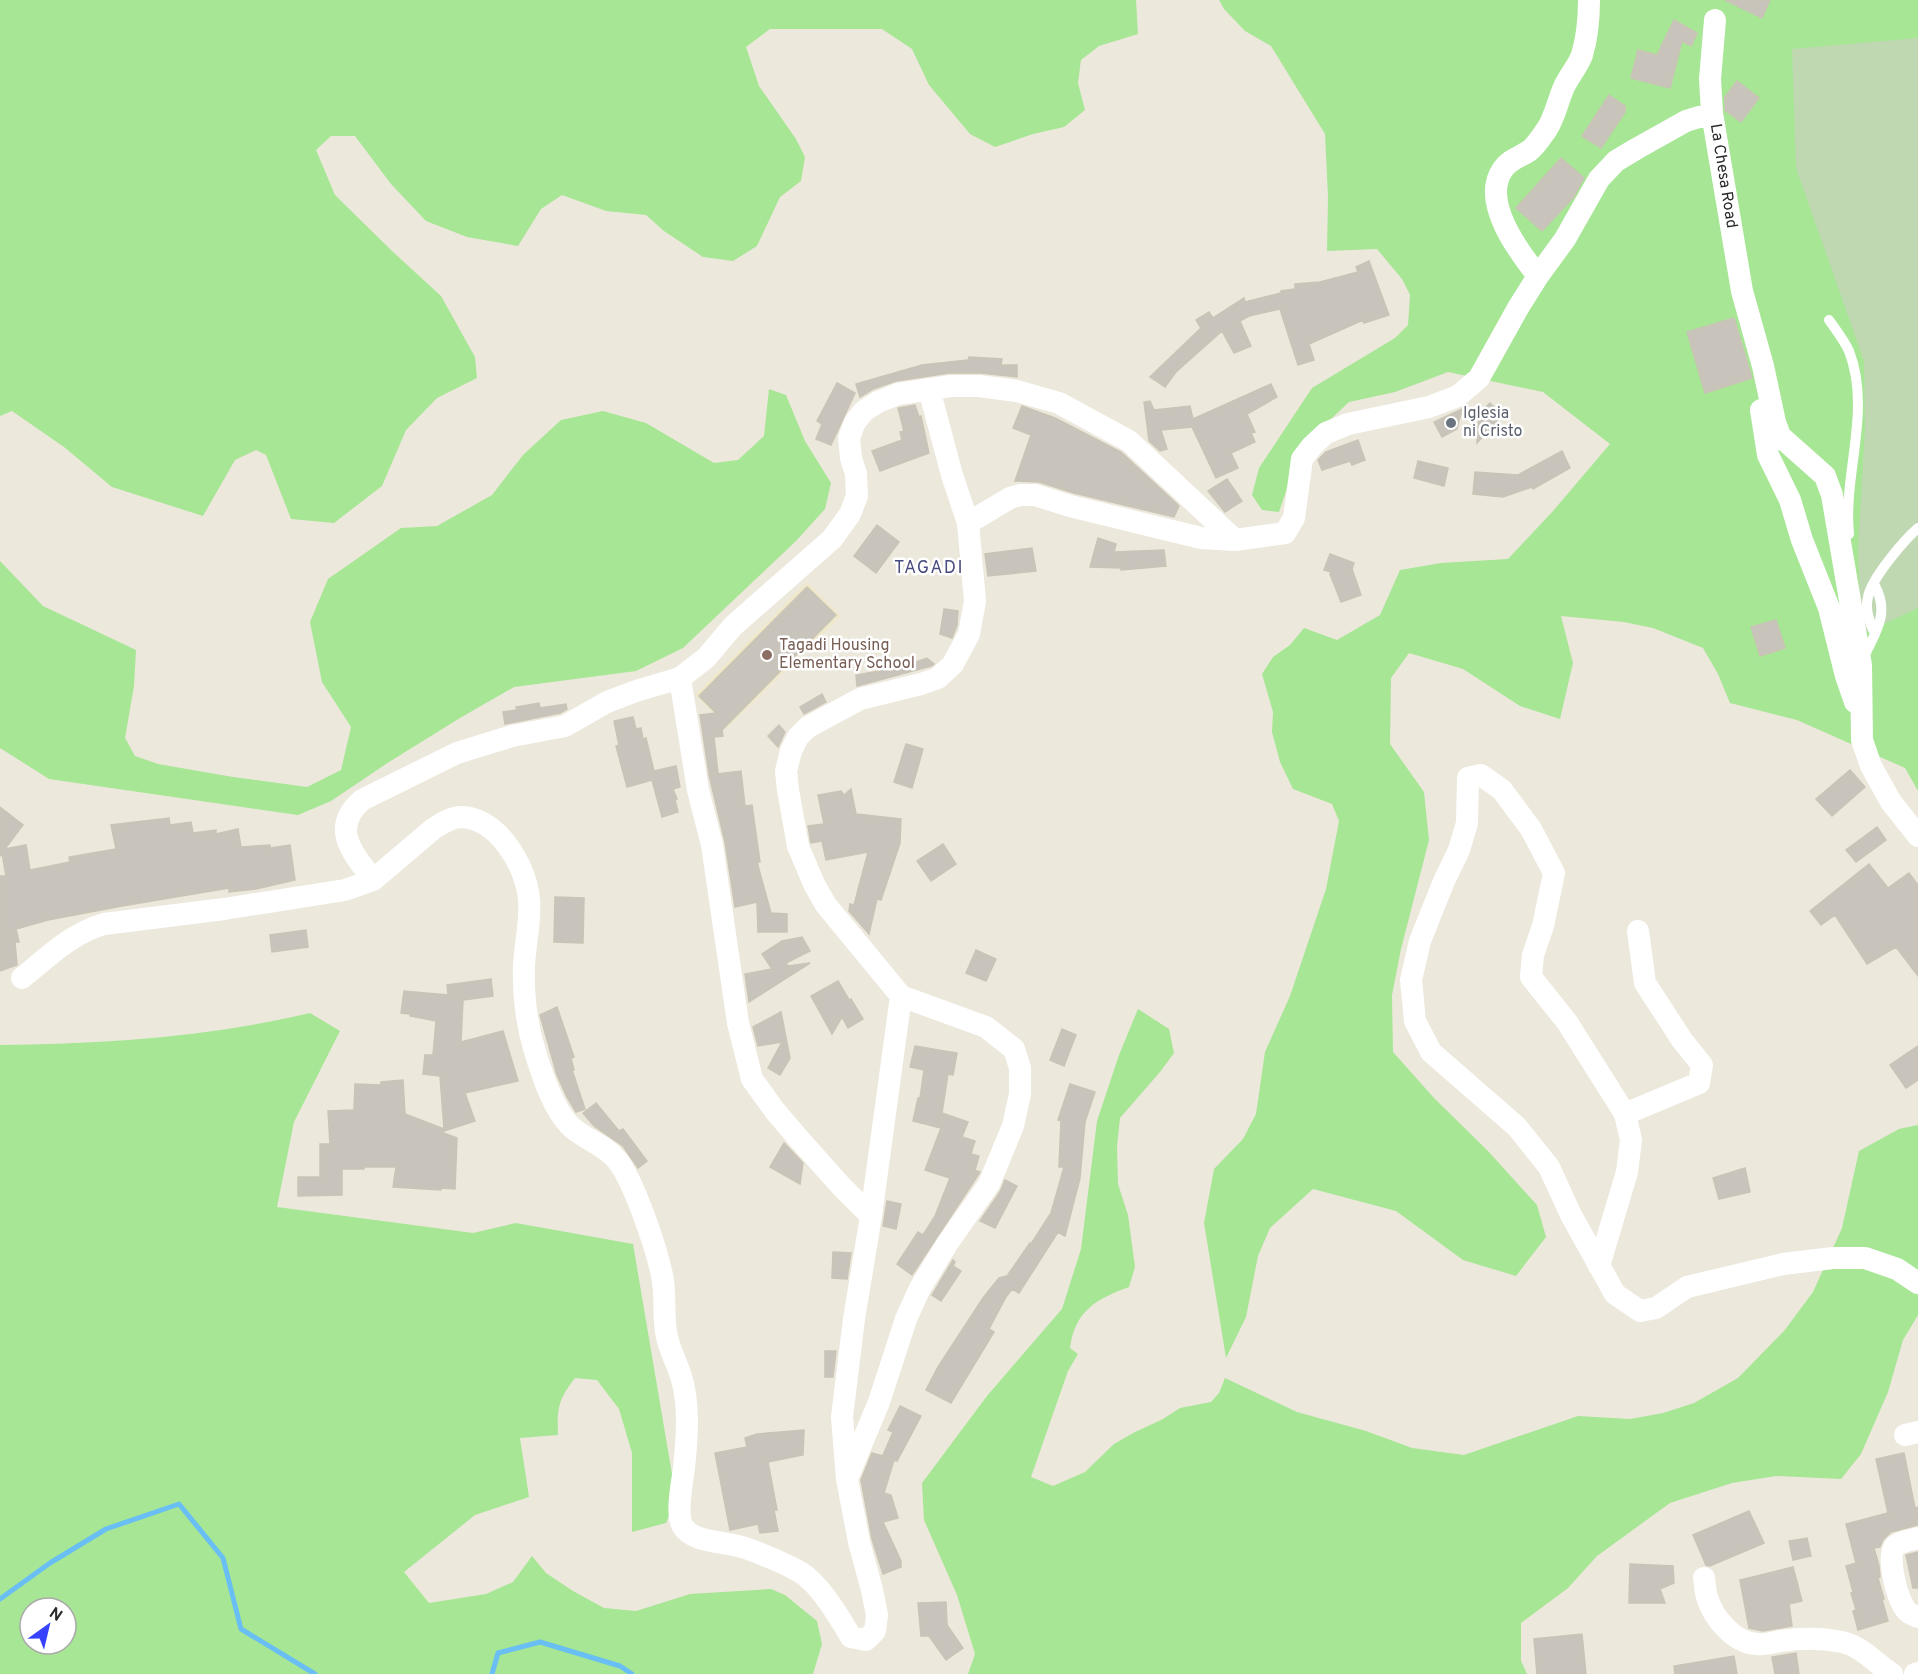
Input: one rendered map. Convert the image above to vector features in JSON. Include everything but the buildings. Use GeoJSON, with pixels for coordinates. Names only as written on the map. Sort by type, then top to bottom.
{"type":"FeatureCollection","features":[{"type":"Feature","properties":{"kind":"street"},"geometry":{"type":"LineString","coordinates":[[1538,276],[1509,235],[1498,207],[1497,185],[1502,170],[1515,158],[1531,150],[1548,128],[1564,87],[1582,56],[1589,16],[1589,0]]}},
{"type":"Feature","properties":{"kind":"street"},"geometry":{"type":"LineString","coordinates":[[1712,113],[1710,79],[1715,20]]}},
{"type":"Feature","properties":{"kind":"street","name":"La Chesa Road"},"geometry":{"type":"LineString","coordinates":[[1235,540],[1285,533],[1294,518],[1302,459],[1326,434],[1347,424],[1429,407],[1458,396],[1479,378],[1538,276],[1565,239],[1599,179],[1616,161],[1686,121],[1712,113],[1742,291],[1763,366],[1775,422],[1780,436],[1825,476],[1832,495],[1864,632],[1860,715],[1862,740],[1871,766],[1891,802],[1918,836]]}},
{"type":"Feature","properties":{"kind":"street"},"geometry":{"type":"LineString","coordinates":[[1763,366],[1761,411],[1768,455],[1790,500],[1802,540],[1829,608],[1846,676],[1860,715]]}},
{"type":"Feature","properties":{"kind":"street"},"geometry":{"type":"LineString","coordinates":[[373,880],[347,838],[346,818],[350,811],[362,800],[458,753],[512,736],[566,726],[607,702],[680,678],[706,658],[733,626],[832,539],[850,514],[857,496],[856,474],[851,458],[849,438],[855,422],[864,411],[898,394],[951,386],[979,386],[1017,391],[1059,403],[1130,441],[1235,540]]}},
{"type":"Feature","properties":{"kind":"street"},"geometry":{"type":"LineString","coordinates":[[847,1479],[879,1402],[906,1319],[920,1288],[947,1244],[989,1184],[1013,1126],[1020,1094],[1020,1068],[1014,1048],[978,1023],[902,996],[826,905],[814,884],[798,846],[786,771],[791,751],[798,737],[808,727],[860,699],[938,678],[953,664],[969,634],[975,601],[968,524],[929,389]]}},
{"type":"Feature","properties":{"kind":"street"},"geometry":{"type":"LineString","coordinates":[[968,524],[1010,498],[1028,495],[1202,538],[1235,540]]}},
{"type":"Feature","properties":{"kind":"street"},"geometry":{"type":"LineString","coordinates":[[680,678],[698,790],[712,845],[738,1023],[752,1079],[774,1111],[814,1157],[872,1216]]}},
{"type":"Feature","properties":{"kind":"street"},"geometry":{"type":"LineString","coordinates":[[1599,1266],[1627,1172],[1631,1140],[1625,1114],[1567,1022],[1531,977],[1533,955],[1543,926],[1554,873],[1531,829],[1502,790],[1481,776],[1468,778],[1467,823],[1459,850],[1444,880],[1420,941],[1411,980],[1415,1021],[1431,1052],[1517,1127],[1549,1167],[1571,1215],[1599,1266],[1615,1294],[1640,1311],[1656,1308],[1687,1287],[1783,1264],[1833,1257],[1865,1258],[1896,1269],[1918,1283]]}},
{"type":"Feature","properties":{"kind":"street"},"geometry":{"type":"LineString","coordinates":[[22,978],[71,938],[90,928],[104,924],[345,890],[373,880],[444,822],[459,817],[474,819],[492,828],[507,846],[524,877],[529,898],[524,991],[528,1029],[534,1051],[564,1120],[615,1157],[626,1172],[662,1276],[666,1332],[681,1376],[686,1409],[680,1503],[681,1523],[690,1534],[740,1546],[802,1573],[833,1606],[850,1637],[866,1640],[875,1631],[877,1615],[859,1542],[847,1479],[842,1417],[854,1319],[872,1216],[902,996]]}},
{"type":"Feature","properties":{"kind":"street"},"geometry":{"type":"LineString","coordinates":[[1625,1114],[1699,1083],[1702,1065],[1682,1040],[1645,983],[1638,931]]}},
{"type":"Feature","properties":{"kind":"street"},"geometry":{"type":"LineString","coordinates":[[1918,1538],[1899,1543],[1891,1554],[1899,1596],[1905,1609],[1918,1617]]}},
{"type":"Feature","properties":{"kind":"street"},"geometry":{"type":"LineString","coordinates":[[1704,1578],[1707,1597],[1717,1617],[1745,1643],[1760,1645],[1817,1639],[1844,1642],[1864,1651],[1876,1664],[1892,1674]]}},
{"type":"Feature","properties":{"kind":"lane"},"geometry":{"type":"LineString","coordinates":[[1829,320],[1848,349],[1856,374],[1858,403],[1856,443],[1848,499],[1852,563],[1864,632],[1881,624],[1880,595],[1874,585],[1891,557],[1918,528]]}},
{"type":"Feature","properties":{"kind":"shaded area","name":"Tagadi Housing Elementary School"},"geometry":{"type":"Polygon","coordinates":[[[807,582],[841,616],[728,727],[695,695],[807,582]]]}},
{"type":"Feature","properties":{"kind":"green space"},"geometry":{"type":"Polygon","coordinates":[[[0,0],[1136,0],[1138,34],[1099,46],[1081,60],[1078,83],[1085,110],[1064,127],[1033,134],[995,147],[970,134],[929,85],[912,49],[882,29],[770,29],[746,47],[759,86],[796,139],[805,157],[801,181],[780,197],[757,246],[733,261],[703,257],[664,231],[646,215],[606,211],[562,195],[541,209],[518,246],[467,237],[426,221],[391,184],[355,136],[331,136],[316,150],[335,195],[441,296],[475,357],[477,378],[437,398],[406,430],[382,486],[334,523],[291,519],[266,455],[256,450],[235,460],[203,516],[112,487],[64,447],[12,411],[0,416],[0,0]]]}},
{"type":"Feature","properties":{"kind":"green space"},"geometry":{"type":"Polygon","coordinates":[[[1219,0],[1918,0],[1918,791],[1905,768],[1797,720],[1730,703],[1718,674],[1703,648],[1653,628],[1624,622],[1561,616],[1573,663],[1560,719],[1520,706],[1463,669],[1409,653],[1391,678],[1390,744],[1424,792],[1429,840],[1401,949],[1392,995],[1393,1052],[1537,1205],[1546,1237],[1516,1276],[1463,1260],[1396,1211],[1313,1189],[1270,1228],[1258,1256],[1246,1317],[1226,1358],[1204,1223],[1214,1169],[1243,1139],[1256,1114],[1265,1052],[1290,996],[1326,889],[1339,821],[1332,804],[1293,789],[1280,762],[1272,732],[1273,712],[1262,674],[1273,657],[1290,645],[1304,628],[1337,640],[1380,615],[1400,570],[1441,563],[1508,559],[1553,511],[1610,444],[1543,392],[1448,372],[1395,392],[1349,402],[1301,447],[1279,512],[1262,510],[1252,495],[1259,468],[1312,388],[1395,338],[1408,325],[1410,295],[1402,279],[1377,249],[1327,251],[1328,197],[1325,134],[1271,46],[1245,31],[1224,9],[1219,0]]]}},
{"type":"Feature","properties":{"kind":"green space"},"geometry":{"type":"Polygon","coordinates":[[[1918,38],[1918,608],[1861,635],[1858,550],[1865,429],[1864,361],[1796,168],[1792,49],[1918,38]]]}},
{"type":"Feature","properties":{"kind":"green space"},"geometry":{"type":"Polygon","coordinates":[[[769,389],[786,395],[805,441],[831,483],[825,509],[796,541],[683,648],[636,671],[514,687],[389,762],[331,801],[298,815],[49,779],[0,748],[0,561],[43,606],[136,650],[134,686],[125,738],[135,756],[158,764],[307,787],[341,770],[351,727],[322,682],[310,622],[328,579],[401,528],[437,526],[492,495],[523,455],[561,420],[603,411],[646,423],[714,463],[738,460],[764,436],[769,389]]]}},
{"type":"Feature","properties":{"kind":"green space"},"geometry":{"type":"Polygon","coordinates":[[[1138,1009],[1169,1029],[1174,1053],[1120,1118],[1117,1147],[1118,1184],[1128,1215],[1135,1267],[1129,1287],[1097,1302],[1082,1316],[1077,1325],[1070,1348],[1078,1354],[1068,1371],[1031,1477],[1053,1486],[1085,1472],[1114,1444],[1133,1433],[1180,1408],[1211,1402],[1219,1393],[1225,1378],[1297,1412],[1366,1431],[1412,1448],[1464,1455],[1578,1416],[1630,1419],[1663,1413],[1694,1403],[1738,1378],[1784,1331],[1813,1292],[1842,1228],[1859,1151],[1899,1129],[1918,1125],[1918,1315],[1903,1340],[1888,1392],[1861,1454],[1841,1479],[1776,1476],[1732,1483],[1670,1503],[1597,1556],[1568,1588],[1521,1623],[1521,1661],[1527,1674],[968,1674],[975,1654],[957,1595],[924,1520],[922,1483],[987,1396],[1062,1309],[1081,1249],[1097,1121],[1119,1055],[1138,1009]]]}},
{"type":"Feature","properties":{"kind":"green space"},"geometry":{"type":"Polygon","coordinates":[[[310,1013],[340,1031],[294,1122],[277,1207],[473,1233],[516,1223],[633,1244],[672,1474],[674,1503],[666,1523],[632,1532],[632,1453],[619,1409],[597,1380],[575,1378],[565,1392],[560,1405],[558,1435],[520,1438],[529,1497],[475,1515],[404,1572],[429,1603],[486,1594],[513,1582],[532,1556],[546,1573],[604,1608],[636,1611],[690,1594],[771,1589],[785,1595],[817,1621],[822,1644],[813,1674],[0,1674],[0,1045],[117,1041],[234,1028],[310,1013]]]}},
{"type":"Feature","properties":{"kind":"waterway"},"geometry":{"type":"LineString","coordinates":[[0,1599],[50,1563],[106,1529],[179,1504],[223,1558],[241,1629],[315,1674]]}},
{"type":"Feature","properties":{"kind":"waterway"},"geometry":{"type":"LineString","coordinates":[[492,1674],[498,1653],[540,1642],[620,1666],[632,1674]]}},
{"type":"Feature","properties":{"kind":"place","name":"Iglesia ni Cristo"},"geometry":{"type":"Point","coordinates":[1451,423]}},
{"type":"Feature","properties":{"kind":"place","name":"Tagadi Housing Elementary School"},"geometry":{"type":"Point","coordinates":[767,655]}},
{"type":"Feature","properties":{"kind":"district","name":"TAGADI"},"geometry":{"type":"Point","coordinates":[929,568]}}]}
